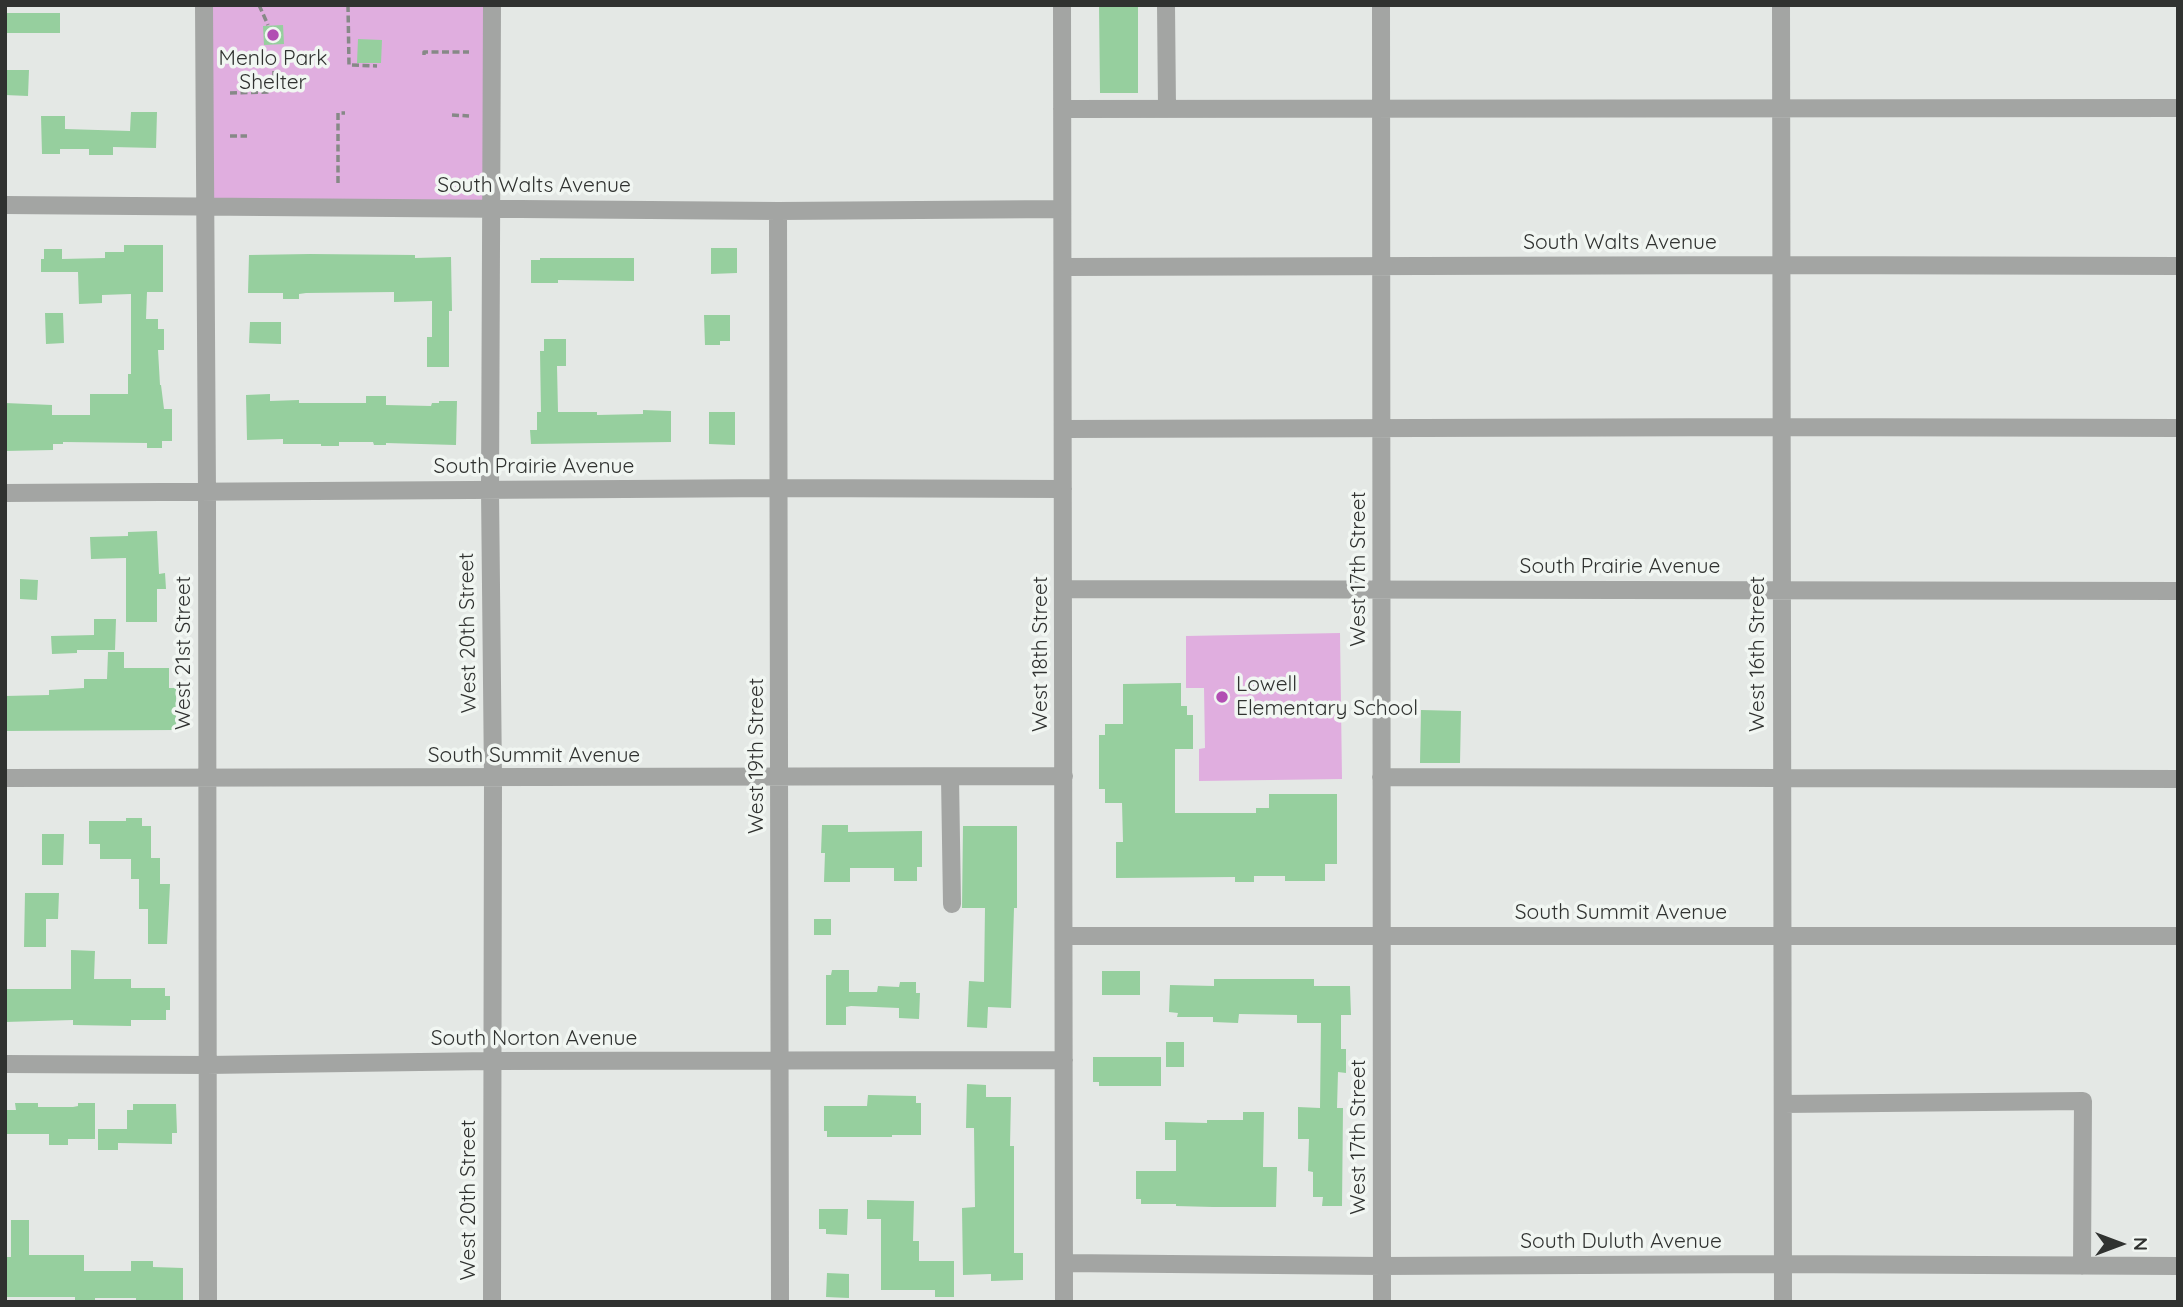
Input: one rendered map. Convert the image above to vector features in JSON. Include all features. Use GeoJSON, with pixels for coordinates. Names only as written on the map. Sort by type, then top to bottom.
{"type":"FeatureCollection","features":[{"type":"Feature","properties":{"kind":"street","name":"West 21st Street"},"geometry":{"type":"LineString","coordinates":[[204,5],[208,1302]]}},
{"type":"Feature","properties":{"kind":"street","name":"West 20th Street"},"geometry":{"type":"LineString","coordinates":[[492,5],[489,490],[493,779],[492,1302]]}},
{"type":"Feature","properties":{"kind":"street","name":"West 18th Street"},"geometry":{"type":"LineString","coordinates":[[1062,5],[1063,1302]]}},
{"type":"Feature","properties":{"kind":"street"},"geometry":{"type":"LineString","coordinates":[[1166,5],[1167,108]]}},
{"type":"Feature","properties":{"kind":"street","name":"West 17th Street"},"geometry":{"type":"LineString","coordinates":[[1381,5],[1382,1302]]}},
{"type":"Feature","properties":{"kind":"street","name":"West 16th Street"},"geometry":{"type":"LineString","coordinates":[[1781,5],[1783,1302]]}},
{"type":"Feature","properties":{"kind":"street"},"geometry":{"type":"LineString","coordinates":[[1062,109],[2178,108]]}},
{"type":"Feature","properties":{"kind":"street","name":"South Walts Avenue"},"geometry":{"type":"LineString","coordinates":[[5,205],[778,211],[1062,209]]}},
{"type":"Feature","properties":{"kind":"street","name":"West 19th Street"},"geometry":{"type":"LineString","coordinates":[[778,211],[780,1302]]}},
{"type":"Feature","properties":{"kind":"street","name":"South Walts Avenue"},"geometry":{"type":"LineString","coordinates":[[1063,267],[2178,266]]}},
{"type":"Feature","properties":{"kind":"street"},"geometry":{"type":"LineString","coordinates":[[1063,429],[2178,428]]}},
{"type":"Feature","properties":{"kind":"street","name":"South Prairie Avenue"},"geometry":{"type":"LineString","coordinates":[[5,493],[1063,489]]}},
{"type":"Feature","properties":{"kind":"street","name":"South Prairie Avenue"},"geometry":{"type":"LineString","coordinates":[[1063,589],[2178,591]]}},
{"type":"Feature","properties":{"kind":"street","name":"South Summit Avenue"},"geometry":{"type":"LineString","coordinates":[[5,778],[1063,776]]}},
{"type":"Feature","properties":{"kind":"street"},"geometry":{"type":"LineString","coordinates":[[950,777],[952,904]]}},
{"type":"Feature","properties":{"kind":"street"},"geometry":{"type":"LineString","coordinates":[[1381,777],[2178,779]]}},
{"type":"Feature","properties":{"kind":"street","name":"South Summit Avenue"},"geometry":{"type":"LineString","coordinates":[[1063,936],[2178,936]]}},
{"type":"Feature","properties":{"kind":"street","name":"South Norton Avenue"},"geometry":{"type":"LineString","coordinates":[[5,1064],[1063,1060]]}},
{"type":"Feature","properties":{"kind":"street"},"geometry":{"type":"LineString","coordinates":[[1783,1104],[2083,1101],[2082,1266]]}},
{"type":"Feature","properties":{"kind":"street","name":"South Duluth Avenue"},"geometry":{"type":"LineString","coordinates":[[1063,1263],[1382,1266],[2178,1266]]}},
{"type":"Feature","properties":{"kind":"path"},"geometry":{"type":"LineString","coordinates":[[259,5],[268,25]]}},
{"type":"Feature","properties":{"kind":"path"},"geometry":{"type":"LineString","coordinates":[[348,5],[349,65],[377,66]]}},
{"type":"Feature","properties":{"kind":"path"},"geometry":{"type":"LineString","coordinates":[[424,55],[424,52],[469,52]]}},
{"type":"Feature","properties":{"kind":"path"},"geometry":{"type":"LineString","coordinates":[[274,61],[274,78]]}},
{"type":"Feature","properties":{"kind":"path"},"geometry":{"type":"LineString","coordinates":[[230,93],[271,92]]}},
{"type":"Feature","properties":{"kind":"path"},"geometry":{"type":"LineString","coordinates":[[338,183],[338,113],[345,113]]}},
{"type":"Feature","properties":{"kind":"path"},"geometry":{"type":"LineString","coordinates":[[452,115],[469,116]]}},
{"type":"Feature","properties":{"kind":"path"},"geometry":{"type":"LineString","coordinates":[[230,136],[247,136]]}},
{"type":"Feature","properties":{"kind":"shaded area"},"geometry":{"type":"Polygon","coordinates":[[[204,5],[492,5],[492,208],[205,208],[204,5]]]}},
{"type":"Feature","properties":{"kind":"shaded area"},"geometry":{"type":"Polygon","coordinates":[[[1340,633],[1342,779],[1199,781],[1199,749],[1205,748],[1204,688],[1186,688],[1186,636],[1340,633]]]}},
{"type":"Feature","properties":{"kind":"building"},"geometry":{"type":"Polygon","coordinates":[[[1099,5],[1138,5],[1138,93],[1100,93],[1099,5]]]}},
{"type":"Feature","properties":{"kind":"building"},"geometry":{"type":"Polygon","coordinates":[[[5,13],[60,13],[60,33],[5,33],[5,13]]]}},
{"type":"Feature","properties":{"kind":"building","name":"Menlo Park Shelter"},"geometry":{"type":"Polygon","coordinates":[[[283,25],[284,44],[264,45],[263,26],[283,25]]]}},
{"type":"Feature","properties":{"kind":"building"},"geometry":{"type":"Polygon","coordinates":[[[358,39],[382,40],[381,63],[357,63],[358,39]]]}},
{"type":"Feature","properties":{"kind":"building"},"geometry":{"type":"Polygon","coordinates":[[[5,70],[29,70],[28,96],[5,95],[5,70]]]}},
{"type":"Feature","properties":{"kind":"building"},"geometry":{"type":"Polygon","coordinates":[[[131,112],[157,112],[156,148],[113,147],[113,155],[89,155],[89,149],[60,149],[60,154],[42,154],[41,116],[65,116],[65,129],[130,131],[131,112]]]}},
{"type":"Feature","properties":{"kind":"building"},"geometry":{"type":"Polygon","coordinates":[[[124,245],[163,245],[163,292],[147,292],[146,319],[158,319],[158,329],[164,329],[164,350],[158,350],[160,385],[164,409],[172,409],[172,441],[162,441],[162,448],[147,448],[147,443],[63,442],[53,444],[53,450],[5,451],[5,403],[52,405],[52,415],[90,415],[90,394],[128,394],[128,374],[131,374],[131,294],[102,295],[102,303],[79,304],[78,272],[41,272],[44,249],[62,249],[62,259],[105,258],[105,252],[124,252],[124,245]]]}},
{"type":"Feature","properties":{"kind":"building"},"geometry":{"type":"Polygon","coordinates":[[[711,248],[737,248],[737,273],[711,274],[711,248]]]}},
{"type":"Feature","properties":{"kind":"building"},"geometry":{"type":"Polygon","coordinates":[[[249,255],[451,257],[449,367],[427,367],[427,337],[432,337],[432,301],[394,302],[394,292],[306,293],[299,294],[299,299],[283,299],[283,293],[248,293],[249,255]]]}},
{"type":"Feature","properties":{"kind":"building"},"geometry":{"type":"Polygon","coordinates":[[[634,258],[634,281],[558,280],[558,283],[531,283],[531,260],[634,258]]]}},
{"type":"Feature","properties":{"kind":"building"},"geometry":{"type":"Polygon","coordinates":[[[45,313],[63,313],[64,343],[46,344],[45,313]]]}},
{"type":"Feature","properties":{"kind":"building"},"geometry":{"type":"Polygon","coordinates":[[[704,315],[730,315],[730,341],[720,341],[720,345],[705,345],[704,315]]]}},
{"type":"Feature","properties":{"kind":"building"},"geometry":{"type":"Polygon","coordinates":[[[250,322],[281,322],[281,344],[249,343],[250,322]]]}},
{"type":"Feature","properties":{"kind":"building"},"geometry":{"type":"Polygon","coordinates":[[[544,339],[566,339],[566,366],[557,366],[558,412],[597,412],[597,415],[643,414],[643,410],[671,411],[671,442],[531,444],[530,430],[537,430],[537,412],[541,412],[540,351],[544,351],[544,339]]]}},
{"type":"Feature","properties":{"kind":"building"},"geometry":{"type":"Polygon","coordinates":[[[270,394],[270,401],[299,400],[299,403],[366,403],[366,396],[386,396],[386,405],[431,406],[439,401],[457,401],[456,445],[374,445],[373,442],[339,442],[339,446],[321,446],[283,444],[283,439],[247,440],[246,395],[270,394]]]}},
{"type":"Feature","properties":{"kind":"building"},"geometry":{"type":"Polygon","coordinates":[[[709,412],[735,412],[735,445],[709,444],[709,412]]]}},
{"type":"Feature","properties":{"kind":"building"},"geometry":{"type":"Polygon","coordinates":[[[157,531],[159,574],[165,573],[166,589],[157,589],[157,622],[126,622],[126,558],[91,559],[90,537],[128,536],[128,532],[157,531]]]}},
{"type":"Feature","properties":{"kind":"building"},"geometry":{"type":"Polygon","coordinates":[[[20,579],[38,580],[37,600],[20,599],[20,579]]]}},
{"type":"Feature","properties":{"kind":"building"},"geometry":{"type":"Polygon","coordinates":[[[94,619],[116,619],[115,650],[77,650],[77,653],[52,654],[51,636],[94,635],[94,619]]]}},
{"type":"Feature","properties":{"kind":"building"},"geometry":{"type":"Polygon","coordinates":[[[108,652],[124,652],[124,668],[169,668],[169,688],[176,688],[176,730],[5,731],[5,696],[49,695],[49,690],[84,688],[84,679],[107,679],[108,652]]]}},
{"type":"Feature","properties":{"kind":"building"},"geometry":{"type":"Polygon","coordinates":[[[1181,683],[1181,706],[1187,706],[1187,715],[1193,715],[1193,749],[1175,749],[1175,813],[1256,813],[1256,808],[1269,808],[1269,794],[1337,794],[1337,864],[1325,864],[1325,881],[1285,881],[1285,876],[1254,876],[1254,882],[1235,882],[1235,877],[1116,878],[1116,842],[1123,842],[1122,803],[1105,803],[1105,789],[1099,789],[1099,735],[1105,735],[1105,724],[1123,724],[1123,684],[1181,683]]]}},
{"type":"Feature","properties":{"kind":"building"},"geometry":{"type":"Polygon","coordinates":[[[1421,710],[1461,711],[1460,763],[1420,763],[1421,710]]]}},
{"type":"Feature","properties":{"kind":"building"},"geometry":{"type":"Polygon","coordinates":[[[126,818],[142,818],[142,826],[151,826],[151,858],[160,858],[160,884],[170,884],[167,944],[148,944],[148,909],[139,909],[139,879],[131,879],[131,859],[100,859],[100,844],[89,844],[89,821],[126,821],[126,818]]]}},
{"type":"Feature","properties":{"kind":"building"},"geometry":{"type":"Polygon","coordinates":[[[822,825],[848,825],[848,832],[922,831],[922,867],[917,867],[917,881],[894,881],[894,868],[850,868],[850,882],[824,882],[822,825]]]}},
{"type":"Feature","properties":{"kind":"building"},"geometry":{"type":"Polygon","coordinates":[[[963,826],[1017,826],[1017,908],[1014,908],[1011,1008],[988,1007],[987,1028],[967,1027],[969,981],[984,982],[985,908],[962,908],[963,826]]]}},
{"type":"Feature","properties":{"kind":"building"},"geometry":{"type":"Polygon","coordinates":[[[42,834],[64,834],[63,865],[42,865],[42,834]]]}},
{"type":"Feature","properties":{"kind":"building"},"geometry":{"type":"Polygon","coordinates":[[[25,893],[59,893],[58,919],[46,919],[46,947],[24,947],[25,893]]]}},
{"type":"Feature","properties":{"kind":"building"},"geometry":{"type":"Polygon","coordinates":[[[814,919],[831,919],[831,935],[814,935],[814,919]]]}},
{"type":"Feature","properties":{"kind":"building"},"geometry":{"type":"Polygon","coordinates":[[[71,950],[95,951],[94,979],[131,979],[131,988],[165,988],[165,996],[170,996],[170,1010],[166,1010],[166,1020],[131,1020],[131,1026],[73,1025],[73,1020],[5,1022],[5,989],[71,989],[71,950]]]}},
{"type":"Feature","properties":{"kind":"building"},"geometry":{"type":"Polygon","coordinates":[[[832,970],[849,970],[849,992],[877,992],[878,986],[899,987],[900,982],[916,982],[916,993],[920,993],[919,1019],[899,1018],[899,1008],[851,1006],[846,1007],[846,1025],[826,1025],[826,975],[831,975],[832,970]]]}},
{"type":"Feature","properties":{"kind":"building"},"geometry":{"type":"Polygon","coordinates":[[[1102,971],[1140,971],[1140,995],[1102,995],[1102,971]]]}},
{"type":"Feature","properties":{"kind":"building"},"geometry":{"type":"Polygon","coordinates":[[[1214,979],[1314,979],[1314,986],[1350,986],[1351,1015],[1341,1015],[1341,1049],[1346,1049],[1346,1073],[1338,1072],[1337,1108],[1343,1108],[1342,1206],[1322,1206],[1323,1197],[1313,1197],[1313,1172],[1308,1171],[1309,1139],[1298,1139],[1298,1107],[1320,1108],[1321,1023],[1297,1023],[1297,1015],[1239,1014],[1238,1023],[1213,1022],[1213,1017],[1177,1017],[1178,1013],[1169,1012],[1170,985],[1214,986],[1214,979]]]}},
{"type":"Feature","properties":{"kind":"building"},"geometry":{"type":"Polygon","coordinates":[[[1166,1042],[1184,1042],[1184,1067],[1166,1067],[1166,1042]]]}},
{"type":"Feature","properties":{"kind":"building"},"geometry":{"type":"Polygon","coordinates":[[[1093,1057],[1161,1057],[1161,1086],[1099,1086],[1099,1082],[1093,1082],[1093,1057]]]}},
{"type":"Feature","properties":{"kind":"building"},"geometry":{"type":"Polygon","coordinates":[[[967,1084],[986,1085],[986,1097],[1011,1097],[1014,1253],[1023,1253],[1023,1280],[991,1281],[991,1274],[963,1275],[962,1208],[975,1207],[974,1128],[966,1128],[967,1084]]]}},
{"type":"Feature","properties":{"kind":"building"},"geometry":{"type":"Polygon","coordinates":[[[868,1095],[916,1096],[916,1103],[921,1103],[921,1135],[827,1137],[827,1131],[824,1131],[824,1106],[867,1106],[868,1095]]]}},
{"type":"Feature","properties":{"kind":"building"},"geometry":{"type":"Polygon","coordinates":[[[15,1103],[38,1103],[38,1107],[73,1107],[78,1106],[78,1103],[95,1103],[95,1139],[68,1139],[68,1145],[49,1145],[49,1134],[5,1134],[5,1110],[16,1110],[15,1103]]]}},
{"type":"Feature","properties":{"kind":"building"},"geometry":{"type":"Polygon","coordinates":[[[133,1104],[176,1104],[177,1133],[172,1133],[172,1144],[118,1143],[118,1150],[98,1150],[98,1129],[127,1129],[127,1110],[133,1110],[133,1104]]]}},
{"type":"Feature","properties":{"kind":"building"},"geometry":{"type":"Polygon","coordinates":[[[1243,1112],[1264,1112],[1263,1167],[1277,1167],[1276,1207],[1141,1204],[1141,1199],[1136,1199],[1136,1171],[1176,1171],[1176,1140],[1165,1140],[1165,1122],[1243,1120],[1243,1112]]]}},
{"type":"Feature","properties":{"kind":"building"},"geometry":{"type":"Polygon","coordinates":[[[867,1200],[914,1201],[913,1241],[919,1241],[919,1261],[954,1261],[954,1297],[935,1297],[935,1290],[881,1290],[881,1219],[867,1219],[867,1200]]]}},
{"type":"Feature","properties":{"kind":"building"},"geometry":{"type":"Polygon","coordinates":[[[819,1209],[848,1209],[847,1235],[826,1234],[826,1229],[819,1229],[819,1209]]]}},
{"type":"Feature","properties":{"kind":"building"},"geometry":{"type":"Polygon","coordinates":[[[11,1220],[29,1220],[29,1255],[84,1255],[84,1271],[131,1271],[131,1261],[153,1261],[153,1267],[183,1268],[183,1302],[95,1298],[95,1302],[79,1302],[75,1297],[5,1297],[5,1257],[11,1257],[11,1220]]]}},
{"type":"Feature","properties":{"kind":"building"},"geometry":{"type":"Polygon","coordinates":[[[827,1273],[849,1274],[849,1298],[826,1297],[827,1273]]]}},
{"type":"Feature","properties":{"kind":"place","name":"Menlo Park Shelter"},"geometry":{"type":"Point","coordinates":[273,35]}},
{"type":"Feature","properties":{"kind":"place","name":"Lowell Elementary School"},"geometry":{"type":"Point","coordinates":[1222,697]}}]}
